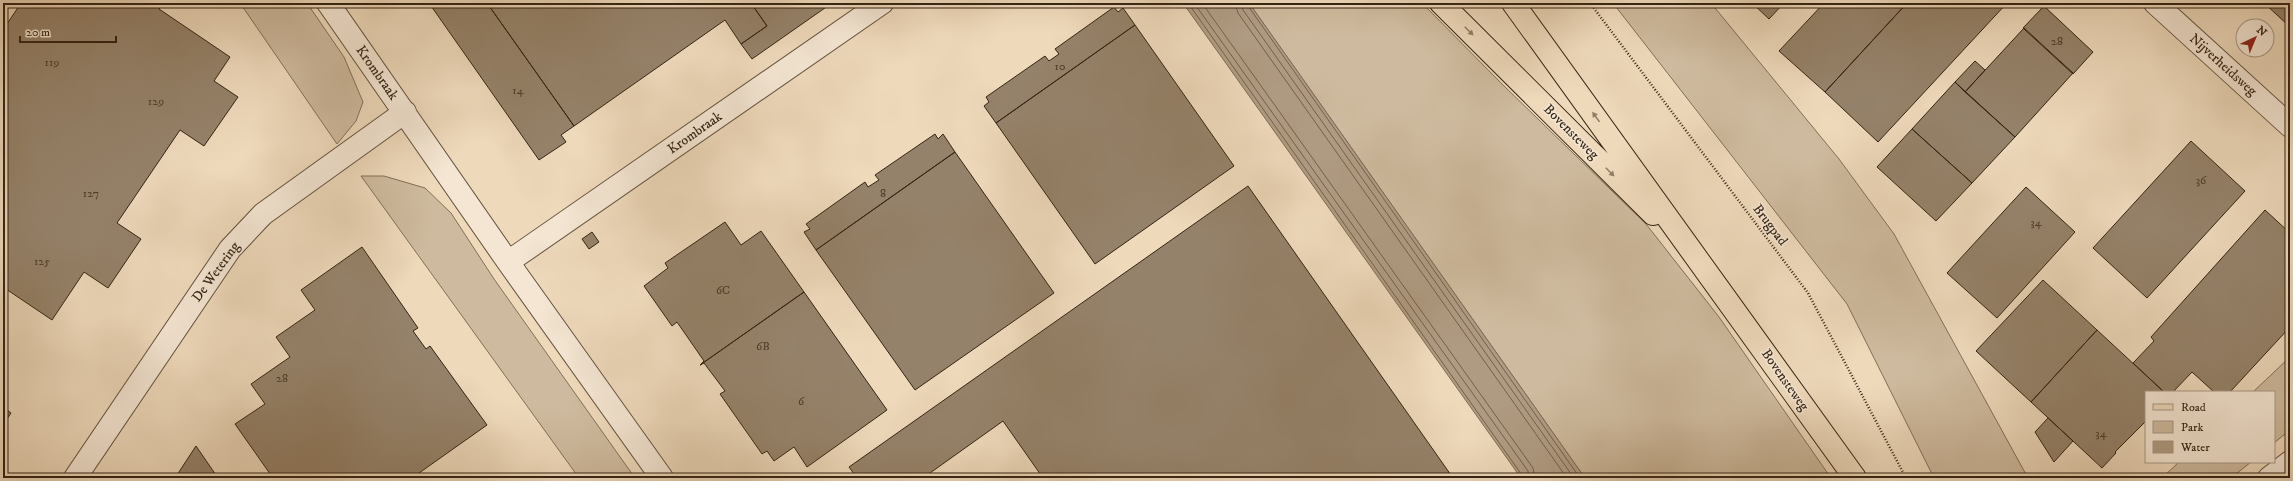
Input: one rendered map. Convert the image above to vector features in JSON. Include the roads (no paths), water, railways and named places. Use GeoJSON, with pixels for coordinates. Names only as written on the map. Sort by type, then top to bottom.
{"type":"FeatureCollection","features":[{"type":"Feature","properties":{"kind":"main road","name":"Bovensteweg"},"geometry":{"type":"LineString","coordinates":[[1441,3],[1701,262]]}},
{"type":"Feature","properties":{"kind":"main road","name":"Bovensteweg"},"geometry":{"type":"LineString","coordinates":[[1513,3],[1701,262],[1855,478]]}},
{"type":"Feature","properties":{"kind":"street","name":"Krombraak"},"geometry":{"type":"LineString","coordinates":[[328,3],[508,262],[662,478]]}},
{"type":"Feature","properties":{"kind":"street","name":"Krombraak"},"geometry":{"type":"LineString","coordinates":[[508,262],[882,3]]}},
{"type":"Feature","properties":{"kind":"street","name":"Nijverheidsweg"},"geometry":{"type":"LineString","coordinates":[[2155,3],[2290,126]]}},
{"type":"Feature","properties":{"kind":"street","name":"De Wetering"},"geometry":{"type":"LineString","coordinates":[[75,478],[230,249],[263,214],[405,112]]}},
{"type":"Feature","properties":{"kind":"street"},"geometry":{"type":"LineString","coordinates":[[2269,478],[2290,462]]}},
{"type":"Feature","properties":{"kind":"water"},"geometry":{"type":"Polygon","coordinates":[[[1183,3],[1249,3],[1585,478],[1521,478],[1183,3]]]}}]}
